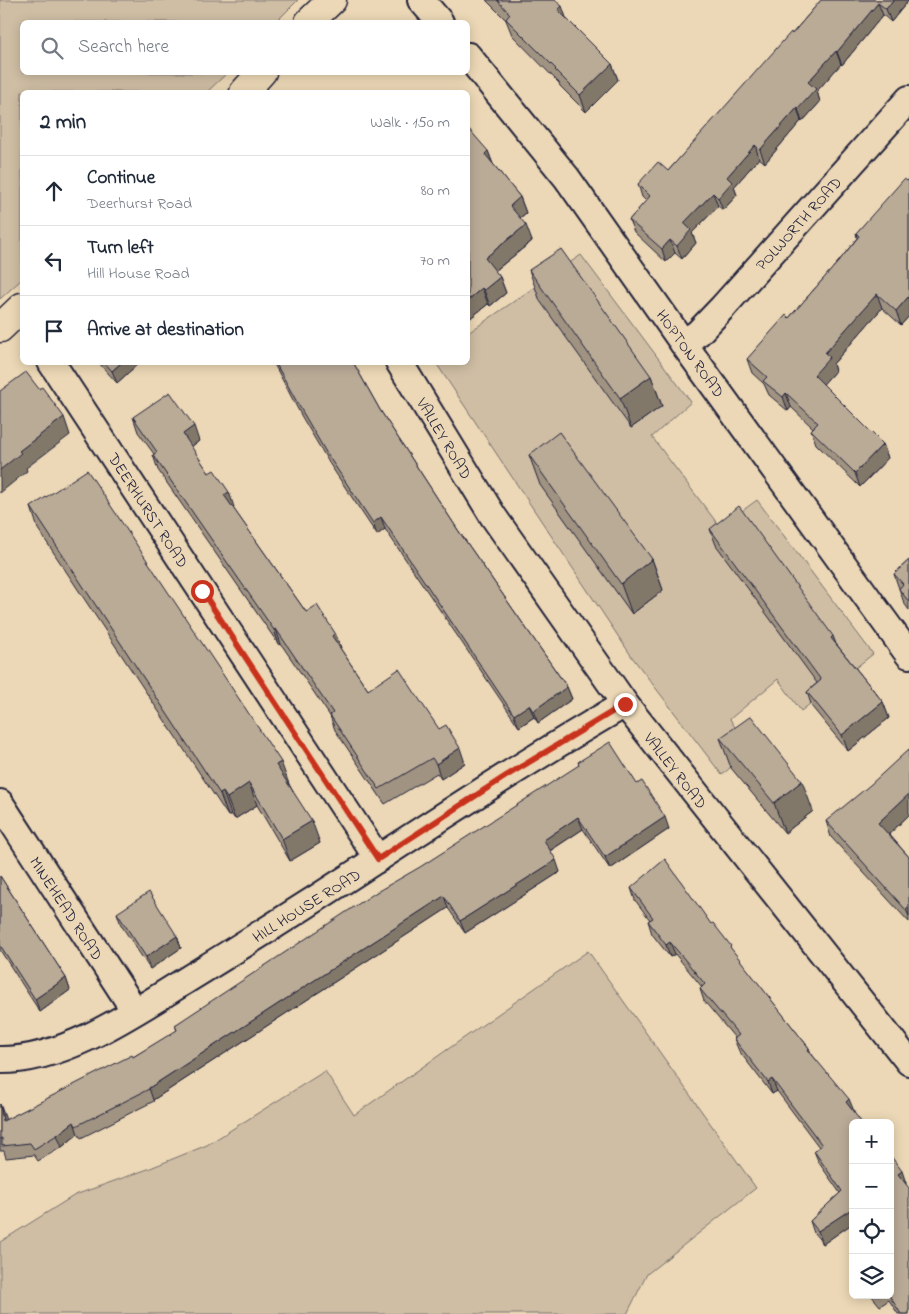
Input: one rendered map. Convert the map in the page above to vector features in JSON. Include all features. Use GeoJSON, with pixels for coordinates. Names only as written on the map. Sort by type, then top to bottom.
{"type":"FeatureCollection","features":[{"type":"Feature","properties":{"kind":"main road"},"geometry":{"type":"LineString","coordinates":[[312,20],[332,0]]}},
{"type":"Feature","properties":{"kind":"street"},"geometry":{"type":"LineString","coordinates":[[421,0],[438,20]]}},
{"type":"Feature","properties":{"kind":"street","name":"HOPTON ROAD"},"geometry":{"type":"LineString","coordinates":[[470,58],[566,178],[909,655]]}},
{"type":"Feature","properties":{"kind":"street","name":"POLWORTH ROAD"},"geometry":{"type":"LineString","coordinates":[[683,343],[698,333],[716,314],[909,99]]}},
{"type":"Feature","properties":{"kind":"street","name":"DEERHURST ROAD"},"geometry":{"type":"LineString","coordinates":[[53,365],[378,859]]}},
{"type":"Feature","properties":{"kind":"street","name":"VALLEY ROAD"},"geometry":{"type":"LineString","coordinates":[[401,365],[493,516],[625,704],[909,1062]]}},
{"type":"Feature","properties":{"kind":"street","name":"HILL HOUSE ROAD"},"geometry":{"type":"LineString","coordinates":[[0,1060],[17,1060],[69,1046],[135,1012],[506,776],[625,704]]}},
{"type":"Feature","properties":{"kind":"street","name":"MINEHEAD ROAD"},"geometry":{"type":"LineString","coordinates":[[0,803],[135,1012]]}},
{"type":"Feature","properties":{"kind":"shaded area"},"geometry":{"type":"Polygon","coordinates":[[[0,0],[298,0],[278,20],[20,20],[20,75],[225,75],[209,90],[20,90],[20,281],[0,299],[0,0]]]}},
{"type":"Feature","properties":{"kind":"shaded area"},"geometry":{"type":"Polygon","coordinates":[[[581,255],[691,402],[652,437],[720,527],[757,500],[873,654],[801,711],[778,679],[730,719],[749,751],[722,775],[632,657],[437,365],[470,365],[470,332],[581,255]]]}},
{"type":"Feature","properties":{"kind":"shaded area"},"geometry":{"type":"Polygon","coordinates":[[[588,951],[756,1188],[647,1274],[627,1314],[0,1314],[0,1242],[75,1195],[148,1169],[207,1145],[325,1071],[354,1115],[588,951]]]}},
{"type":"Feature","properties":{"kind":"building"},"geometry":{"type":"Polygon","coordinates":[[[497,0],[555,0],[562,6],[558,10],[612,64],[580,95],[506,19],[510,14],[497,0]]]}},
{"type":"Feature","properties":{"kind":"building"},"geometry":{"type":"Polygon","coordinates":[[[821,0],[894,0],[886,9],[878,3],[837,52],[808,82],[816,89],[760,150],[755,145],[727,177],[732,182],[718,198],[713,193],[684,223],[691,230],[677,246],[670,240],[662,249],[629,220],[650,196],[638,184],[658,162],[668,171],[821,0]]]}},
{"type":"Feature","properties":{"kind":"building"},"geometry":{"type":"Polygon","coordinates":[[[470,130],[488,151],[485,154],[520,197],[510,206],[526,225],[485,258],[500,277],[484,290],[482,288],[470,298],[470,130]]]}},
{"type":"Feature","properties":{"kind":"building"},"geometry":{"type":"Polygon","coordinates":[[[904,179],[907,181],[909,179],[909,296],[896,311],[877,294],[825,353],[830,357],[814,375],[883,444],[855,473],[811,430],[818,423],[786,393],[783,397],[763,381],[767,377],[747,359],[786,315],[789,318],[839,261],[859,236],[856,233],[904,179]]]}},
{"type":"Feature","properties":{"kind":"building"},"geometry":{"type":"Polygon","coordinates":[[[561,249],[651,376],[620,398],[529,270],[561,249]]]}},
{"type":"Feature","properties":{"kind":"building"},"geometry":{"type":"Polygon","coordinates":[[[107,365],[119,365],[112,371],[107,365]]]}},
{"type":"Feature","properties":{"kind":"building"},"geometry":{"type":"Polygon","coordinates":[[[277,365],[355,365],[380,410],[458,530],[567,687],[533,711],[529,705],[514,715],[381,517],[373,523],[327,454],[277,365]]]}},
{"type":"Feature","properties":{"kind":"building"},"geometry":{"type":"Polygon","coordinates":[[[26,372],[39,389],[42,387],[64,417],[19,451],[21,453],[0,470],[0,391],[26,372]]]}},
{"type":"Feature","properties":{"kind":"building"},"geometry":{"type":"Polygon","coordinates":[[[170,392],[194,426],[183,434],[209,473],[214,470],[229,492],[224,495],[306,612],[317,605],[335,633],[332,636],[368,690],[399,669],[439,729],[446,725],[460,748],[436,764],[432,758],[379,789],[330,715],[333,713],[153,455],[157,452],[133,417],[170,392]]]}},
{"type":"Feature","properties":{"kind":"building"},"geometry":{"type":"Polygon","coordinates":[[[559,432],[652,559],[621,584],[529,455],[559,432]]]}},
{"type":"Feature","properties":{"kind":"building"},"geometry":{"type":"Polygon","coordinates":[[[87,470],[281,762],[276,765],[312,821],[282,839],[249,783],[227,798],[223,792],[220,794],[31,507],[87,470]]]}},
{"type":"Feature","properties":{"kind":"building"},"geometry":{"type":"Polygon","coordinates":[[[739,506],[833,636],[831,638],[883,702],[842,735],[807,692],[821,680],[710,529],[739,506]]]}},
{"type":"Feature","properties":{"kind":"building"},"geometry":{"type":"Polygon","coordinates":[[[909,560],[909,602],[899,589],[903,584],[894,574],[909,560]]]}},
{"type":"Feature","properties":{"kind":"building"},"geometry":{"type":"Polygon","coordinates":[[[751,716],[802,781],[774,803],[720,738],[751,716]]]}},
{"type":"Feature","properties":{"kind":"building"},"geometry":{"type":"Polygon","coordinates":[[[610,742],[637,784],[642,781],[665,817],[605,857],[578,817],[544,840],[556,860],[460,921],[444,896],[149,1089],[76,1126],[74,1122],[34,1149],[30,1143],[2,1146],[2,1138],[0,1139],[0,1104],[3,1121],[132,1055],[133,1057],[177,1030],[175,1025],[375,893],[420,867],[579,765],[578,762],[610,742]]]}},
{"type":"Feature","properties":{"kind":"building"},"geometry":{"type":"Polygon","coordinates":[[[909,749],[909,794],[878,823],[909,857],[909,907],[906,910],[826,821],[870,785],[909,749]]]}},
{"type":"Feature","properties":{"kind":"building"},"geometry":{"type":"Polygon","coordinates":[[[665,859],[711,924],[713,923],[809,1048],[808,1050],[849,1099],[846,1102],[859,1119],[849,1119],[849,1211],[818,1231],[810,1221],[842,1191],[814,1151],[822,1145],[772,1079],[768,1082],[734,1039],[739,1035],[700,989],[705,984],[670,942],[666,945],[648,921],[653,918],[631,888],[665,859]]]}},
{"type":"Feature","properties":{"kind":"building"},"geometry":{"type":"Polygon","coordinates":[[[0,876],[66,978],[35,999],[0,945],[0,876]]]}},
{"type":"Feature","properties":{"kind":"building"},"geometry":{"type":"Polygon","coordinates":[[[149,892],[177,936],[146,957],[117,913],[149,892]]]}},
{"type":"Feature","properties":{"kind":"building"},"geometry":{"type":"Polygon","coordinates":[[[894,1160],[902,1171],[898,1174],[909,1188],[909,1314],[901,1314],[892,1299],[894,1299],[894,1160]]]}},
{"type":"Feature","properties":{"kind":"route"},"geometry":{"type":"LineString","coordinates":[[202,591],[378,859],[506,776],[625,704]]}}]}
